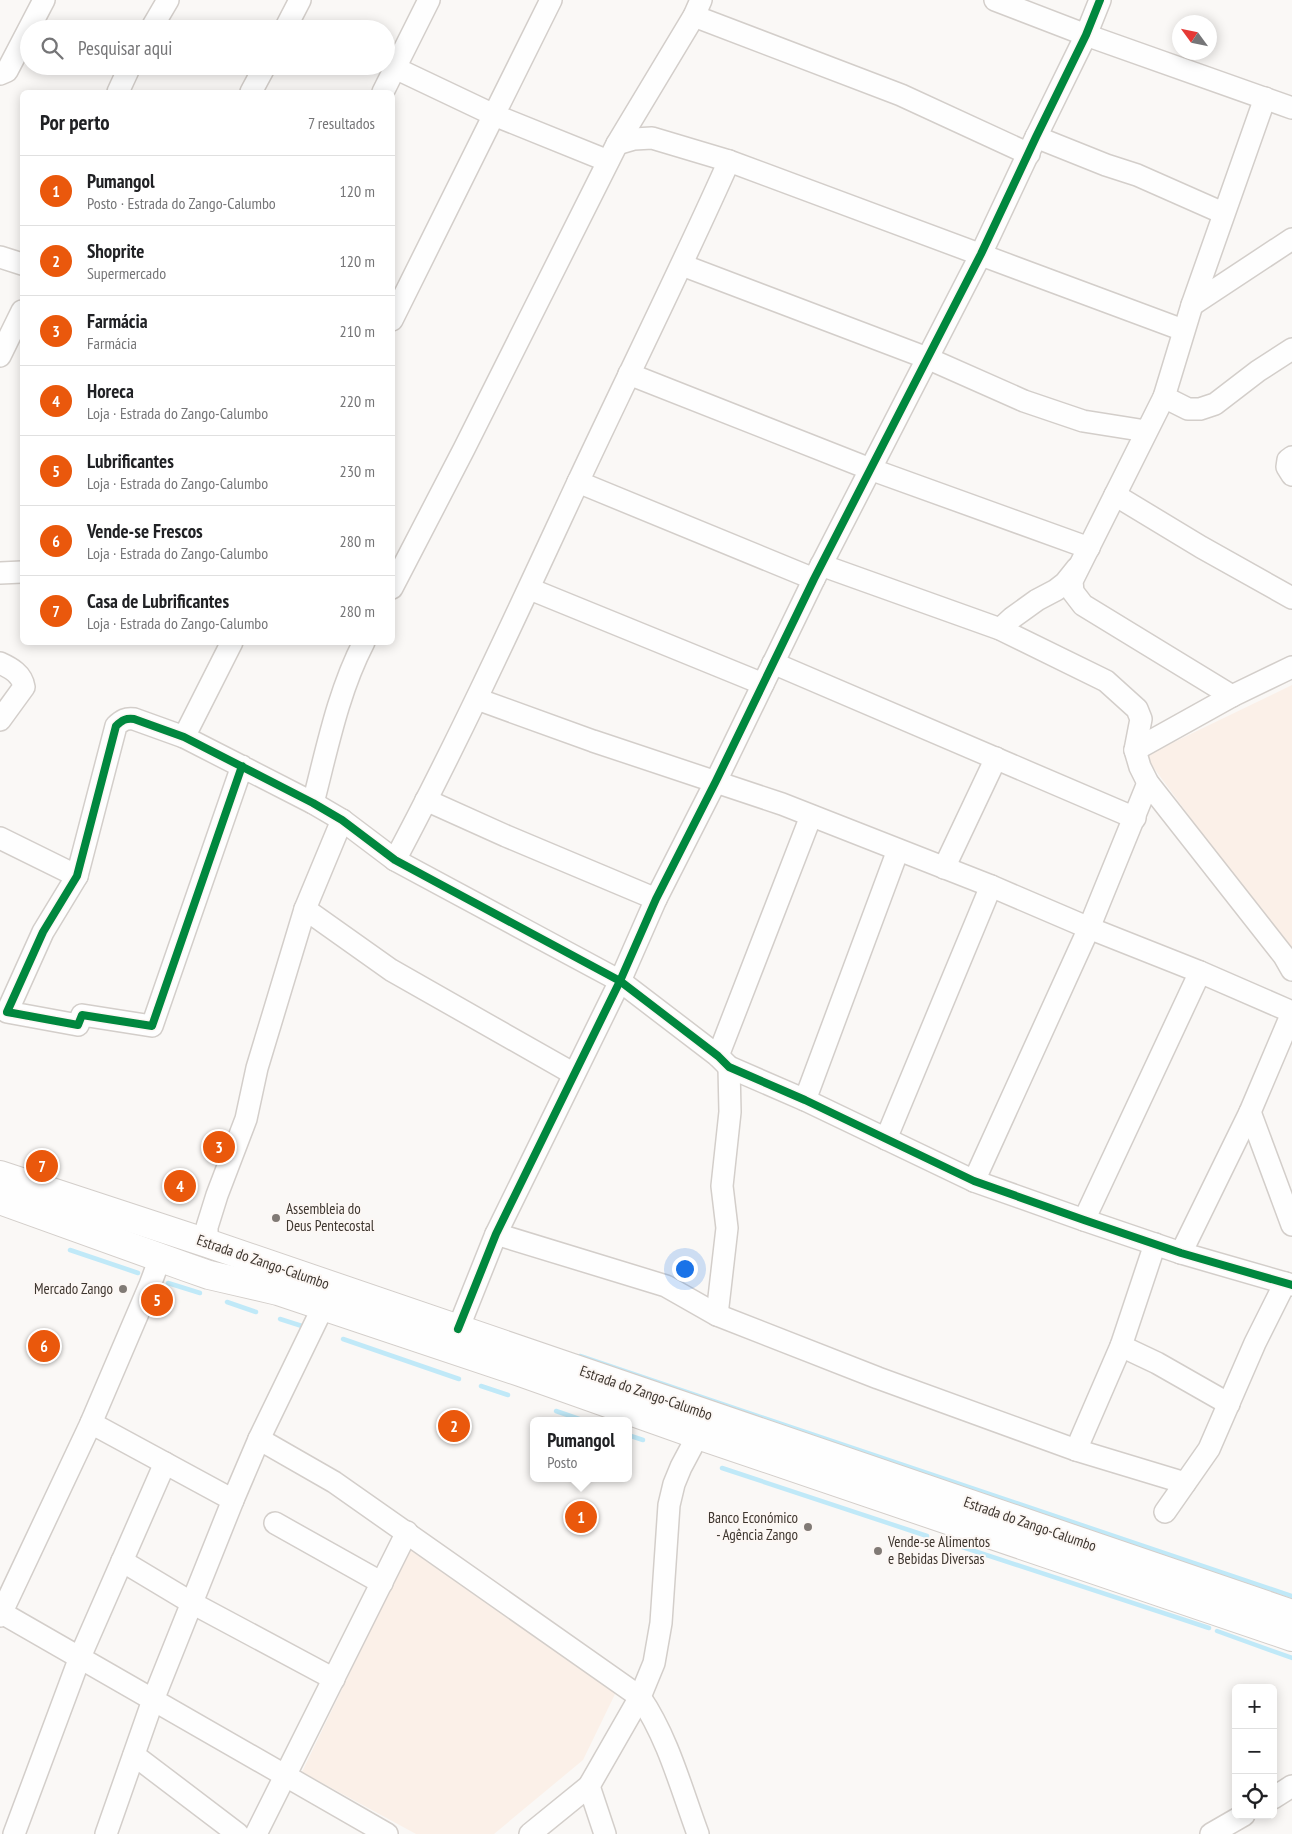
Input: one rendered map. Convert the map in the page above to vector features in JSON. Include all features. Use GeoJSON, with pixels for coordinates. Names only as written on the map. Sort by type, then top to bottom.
{"type":"FeatureCollection","features":[{"type":"Feature","properties":{"kind":"main road","name":"Estrada do Zango-Calumbo"},"geometry":{"type":"LineString","coordinates":[[0,1175],[206,1243],[1292,1614]]}},
{"type":"Feature","properties":{"kind":"main road","name":"Estrada do Zango-Calumbo"},"geometry":{"type":"LineString","coordinates":[[0,1200],[209,1275],[278,1291],[1292,1637]]}},
{"type":"Feature","properties":{"kind":"street"},"geometry":{"type":"LineString","coordinates":[[33,20],[44,0]]}},
{"type":"Feature","properties":{"kind":"street"},"geometry":{"type":"LineString","coordinates":[[157,20],[168,0]]}},
{"type":"Feature","properties":{"kind":"street"},"geometry":{"type":"LineString","coordinates":[[290,20],[300,0]]}},
{"type":"Feature","properties":{"kind":"street"},"geometry":{"type":"LineString","coordinates":[[429,0],[395,68],[494,115],[613,152],[634,139],[652,138],[729,161],[1183,330]]}},
{"type":"Feature","properties":{"kind":"street"},"geometry":{"type":"LineString","coordinates":[[395,314],[551,0]]}},
{"type":"Feature","properties":{"kind":"street"},"geometry":{"type":"LineString","coordinates":[[995,0],[1086,35],[1292,108]]}},
{"type":"Feature","properties":{"kind":"street"},"geometry":{"type":"LineString","coordinates":[[458,1329],[496,1234],[620,981],[656,900],[818,572],[981,254],[1086,35],[1100,0]]}},
{"type":"Feature","properties":{"kind":"street"},"geometry":{"type":"LineString","coordinates":[[395,582],[464,450],[613,152],[697,8],[901,95],[1032,145],[1138,175],[1223,214]]}},
{"type":"Feature","properties":{"kind":"street"},"geometry":{"type":"LineString","coordinates":[[0,74],[7,70],[20,45]]}},
{"type":"Feature","properties":{"kind":"street"},"geometry":{"type":"LineString","coordinates":[[119,90],[126,75]]}},
{"type":"Feature","properties":{"kind":"street"},"geometry":{"type":"LineString","coordinates":[[252,90],[260,75]]}},
{"type":"Feature","properties":{"kind":"street"},"geometry":{"type":"LineString","coordinates":[[384,90],[392,75]]}},
{"type":"Feature","properties":{"kind":"street"},"geometry":{"type":"LineString","coordinates":[[1232,696],[1083,605],[1073,592],[1072,581],[1164,398],[1183,330],[1265,98]]}},
{"type":"Feature","properties":{"kind":"street"},"geometry":{"type":"LineString","coordinates":[[394,860],[477,699],[530,589],[578,482],[682,265],[729,161]]}},
{"type":"Feature","properties":{"kind":"street"},"geometry":{"type":"LineString","coordinates":[[1192,304],[1292,240]]}},
{"type":"Feature","properties":{"kind":"street"},"geometry":{"type":"LineString","coordinates":[[0,257],[20,263]]}},
{"type":"Feature","properties":{"kind":"street"},"geometry":{"type":"LineString","coordinates":[[682,265],[927,358],[1024,401],[1082,421],[1146,431]]}},
{"type":"Feature","properties":{"kind":"street"},"geometry":{"type":"LineString","coordinates":[[0,356],[20,314]]}},
{"type":"Feature","properties":{"kind":"street"},"geometry":{"type":"LineString","coordinates":[[1164,398],[1188,409],[1200,409],[1215,404],[1258,371],[1292,349]]}},
{"type":"Feature","properties":{"kind":"street"},"geometry":{"type":"LineString","coordinates":[[629,374],[1085,556]]}},
{"type":"Feature","properties":{"kind":"street"},"geometry":{"type":"LineString","coordinates":[[1292,457],[1288,460],[1287,467],[1292,475]]}},
{"type":"Feature","properties":{"kind":"street"},"geometry":{"type":"LineString","coordinates":[[578,482],[818,572],[1000,630],[1106,681],[1123,694],[1137,709],[1142,719],[1135,750],[1140,767],[1148,783],[1284,956],[1292,970]]}},
{"type":"Feature","properties":{"kind":"street"},"geometry":{"type":"LineString","coordinates":[[1115,495],[1201,547],[1292,598]]}},
{"type":"Feature","properties":{"kind":"street"},"geometry":{"type":"LineString","coordinates":[[1000,630],[1012,618],[1065,583],[1085,556]]}},
{"type":"Feature","properties":{"kind":"street"},"geometry":{"type":"LineString","coordinates":[[0,573],[20,572]]}},
{"type":"Feature","properties":{"kind":"street"},"geometry":{"type":"LineString","coordinates":[[530,589],[763,684]]}},
{"type":"Feature","properties":{"kind":"street"},"geometry":{"type":"LineString","coordinates":[[184,737],[230,645]]}},
{"type":"Feature","properties":{"kind":"street"},"geometry":{"type":"LineString","coordinates":[[313,802],[339,707],[363,645]]}},
{"type":"Feature","properties":{"kind":"street"},"geometry":{"type":"LineString","coordinates":[[0,663],[17,673],[23,680],[24,687],[0,720]]}},
{"type":"Feature","properties":{"kind":"street"},"geometry":{"type":"LineString","coordinates":[[773,663],[1135,818]]}},
{"type":"Feature","properties":{"kind":"street"},"geometry":{"type":"LineString","coordinates":[[1135,750],[1232,696],[1292,667]]}},
{"type":"Feature","properties":{"kind":"street"},"geometry":{"type":"LineString","coordinates":[[477,699],[593,741],[716,781],[811,816],[991,886],[1292,1012],[1250,1112],[1181,1253]]}},
{"type":"Feature","properties":{"kind":"street"},"geometry":{"type":"LineString","coordinates":[[242,766],[152,1026],[82,1015],[78,1025],[7,1012],[43,932],[77,876],[116,726],[126,718],[134,719],[184,737],[242,766],[313,802],[342,820],[394,860],[620,981],[724,1061],[974,1181],[1181,1253],[1288,1284],[1255,1343],[1209,1449],[1165,1512]]}},
{"type":"Feature","properties":{"kind":"street"},"geometry":{"type":"LineString","coordinates":[[944,868],[996,758]]}},
{"type":"Feature","properties":{"kind":"street"},"geometry":{"type":"LineString","coordinates":[[974,1181],[1089,928],[1148,783]]}},
{"type":"Feature","properties":{"kind":"street"},"geometry":{"type":"LineString","coordinates":[[426,800],[656,900]]}},
{"type":"Feature","properties":{"kind":"street"},"geometry":{"type":"LineString","coordinates":[[717,1316],[727,1228],[722,1186],[730,1112],[724,1061],[811,816]]}},
{"type":"Feature","properties":{"kind":"street"},"geometry":{"type":"LineString","coordinates":[[206,1243],[207,1227],[217,1194],[246,1119],[257,1068],[305,909],[342,820]]}},
{"type":"Feature","properties":{"kind":"street"},"geometry":{"type":"LineString","coordinates":[[0,838],[77,876]]}},
{"type":"Feature","properties":{"kind":"street"},"geometry":{"type":"LineString","coordinates":[[806,1100],[898,850]]}},
{"type":"Feature","properties":{"kind":"street"},"geometry":{"type":"LineString","coordinates":[[886,1139],[991,886]]}},
{"type":"Feature","properties":{"kind":"street"},"geometry":{"type":"LineString","coordinates":[[305,909],[391,970],[574,1074]]}},
{"type":"Feature","properties":{"kind":"street"},"geometry":{"type":"LineString","coordinates":[[1084,1220],[1200,972]]}},
{"type":"Feature","properties":{"kind":"street"},"geometry":{"type":"LineString","coordinates":[[1250,1112],[1292,1225]]}},
{"type":"Feature","properties":{"kind":"street"},"geometry":{"type":"LineString","coordinates":[[496,1234],[666,1286],[717,1316],[869,1374],[1076,1450],[1185,1484]]}},
{"type":"Feature","properties":{"kind":"street"},"geometry":{"type":"LineString","coordinates":[[1076,1450],[1122,1346],[1155,1244]]}},
{"type":"Feature","properties":{"kind":"street"},"geometry":{"type":"LineString","coordinates":[[160,1258],[91,1423],[1,1614],[80,1657],[387,1834]]}},
{"type":"Feature","properties":{"kind":"street"},"geometry":{"type":"LineString","coordinates":[[106,1834],[153,1700],[259,1439],[323,1307]]}},
{"type":"Feature","properties":{"kind":"street"},"geometry":{"type":"LineString","coordinates":[[1122,1346],[1157,1363],[1229,1404]]}},
{"type":"Feature","properties":{"kind":"street"},"geometry":{"type":"LineString","coordinates":[[91,1423],[234,1500]]}},
{"type":"Feature","properties":{"kind":"street"},"geometry":{"type":"LineString","coordinates":[[530,1834],[589,1786],[640,1697],[654,1663],[661,1623],[669,1505],[674,1484],[681,1467],[698,1435]]}},
{"type":"Feature","properties":{"kind":"street"},"geometry":{"type":"LineString","coordinates":[[259,1439],[334,1482],[640,1697],[663,1737],[698,1834]]}},
{"type":"Feature","properties":{"kind":"street"},"geometry":{"type":"LineString","coordinates":[[14,1834],[80,1657],[165,1463]]}},
{"type":"Feature","properties":{"kind":"street"},"geometry":{"type":"LineString","coordinates":[[275,1524],[382,1583]]}},
{"type":"Feature","properties":{"kind":"street"},"geometry":{"type":"LineString","coordinates":[[256,1834],[407,1532]]}},
{"type":"Feature","properties":{"kind":"street"},"geometry":{"type":"LineString","coordinates":[[122,1561],[192,1603],[334,1679]]}},
{"type":"Feature","properties":{"kind":"street"},"geometry":{"type":"LineString","coordinates":[[134,1755],[238,1834]]}},
{"type":"Feature","properties":{"kind":"street"},"geometry":{"type":"LineString","coordinates":[[589,1786],[605,1834]]}},
{"type":"Feature","properties":{"kind":"street"},"geometry":{"type":"LineString","coordinates":[[1277,1795],[1292,1786]]}},
{"type":"Feature","properties":{"kind":"street"},"geometry":{"type":"LineString","coordinates":[[1211,1834],[1237,1819]]}},
{"type":"Feature","properties":{"kind":"shaded area"},"geometry":{"type":"Polygon","coordinates":[[[1292,685],[1292,956],[1145,756],[1292,685]]]}},
{"type":"Feature","properties":{"kind":"shaded area"},"geometry":{"type":"Polygon","coordinates":[[[412,1544],[617,1690],[583,1760],[494,1834],[416,1834],[302,1772],[412,1544]]]}},
{"type":"Feature","properties":{"kind":"waterway"},"geometry":{"type":"LineString","coordinates":[[70,1250],[138,1273]]}},
{"type":"Feature","properties":{"kind":"waterway"},"geometry":{"type":"LineString","coordinates":[[168,1283],[200,1293]]}},
{"type":"Feature","properties":{"kind":"waterway"},"geometry":{"type":"LineString","coordinates":[[227,1302],[256,1312]]}},
{"type":"Feature","properties":{"kind":"waterway"},"geometry":{"type":"LineString","coordinates":[[280,1319],[305,1327]]}},
{"type":"Feature","properties":{"kind":"waterway"},"geometry":{"type":"LineString","coordinates":[[343,1339],[459,1379]]}},
{"type":"Feature","properties":{"kind":"waterway"},"geometry":{"type":"LineString","coordinates":[[580,1356],[1292,1596]]}},
{"type":"Feature","properties":{"kind":"waterway"},"geometry":{"type":"LineString","coordinates":[[481,1386],[508,1395]]}},
{"type":"Feature","properties":{"kind":"waterway"},"geometry":{"type":"LineString","coordinates":[[556,1411],[573,1417]]}},
{"type":"Feature","properties":{"kind":"waterway"},"geometry":{"type":"LineString","coordinates":[[632,1436],[643,1440]]}},
{"type":"Feature","properties":{"kind":"waterway"},"geometry":{"type":"LineString","coordinates":[[722,1468],[927,1536]]}},
{"type":"Feature","properties":{"kind":"waterway"},"geometry":{"type":"LineString","coordinates":[[944,1541],[1209,1628]]}},
{"type":"Feature","properties":{"kind":"waterway"},"geometry":{"type":"LineString","coordinates":[[1217,1631],[1292,1658]]}},
{"type":"Feature","properties":{"kind":"cycle path"},"geometry":{"type":"LineString","coordinates":[[458,1329],[496,1234],[620,981],[656,899],[716,781],[814,579],[981,254],[1086,35],[1100,0]]}},
{"type":"Feature","properties":{"kind":"cycle path"},"geometry":{"type":"LineString","coordinates":[[242,766],[152,1026],[82,1015],[78,1025],[7,1012],[43,932],[77,876],[116,726],[124,720],[134,719],[184,737],[313,803],[342,820],[395,860],[620,981],[718,1056],[729,1067],[805,1100],[974,1181],[1181,1253],[1292,1285]]}},
{"type":"Feature","properties":{"kind":"place","name":"Farmácia"},"geometry":{"type":"Point","coordinates":[219,1147]}},
{"type":"Feature","properties":{"kind":"place","name":"Casa de Lubrificantes"},"geometry":{"type":"Point","coordinates":[42,1166]}},
{"type":"Feature","properties":{"kind":"place","name":"Horeca"},"geometry":{"type":"Point","coordinates":[180,1186]}},
{"type":"Feature","properties":{"kind":"place","name":"Assembleia do Deus Pentecostal"},"geometry":{"type":"Point","coordinates":[276,1218]}},
{"type":"Feature","properties":{"kind":"place","name":"Mercado Zango"},"geometry":{"type":"Point","coordinates":[123,1289]}},
{"type":"Feature","properties":{"kind":"place","name":"Lubrificantes"},"geometry":{"type":"Point","coordinates":[157,1300]}},
{"type":"Feature","properties":{"kind":"place","name":"Vende-se Frescos"},"geometry":{"type":"Point","coordinates":[44,1346]}},
{"type":"Feature","properties":{"kind":"place","name":"Shoprite"},"geometry":{"type":"Point","coordinates":[454,1426]}},
{"type":"Feature","properties":{"kind":"place","name":"Pumangol"},"geometry":{"type":"Point","coordinates":[581,1517]}},
{"type":"Feature","properties":{"kind":"place","name":"Banco Económico - Agência Zango"},"geometry":{"type":"Point","coordinates":[808,1527]}},
{"type":"Feature","properties":{"kind":"place","name":"Vende-se Alimentos e Bebidas Diversas"},"geometry":{"type":"Point","coordinates":[878,1551]}}]}
